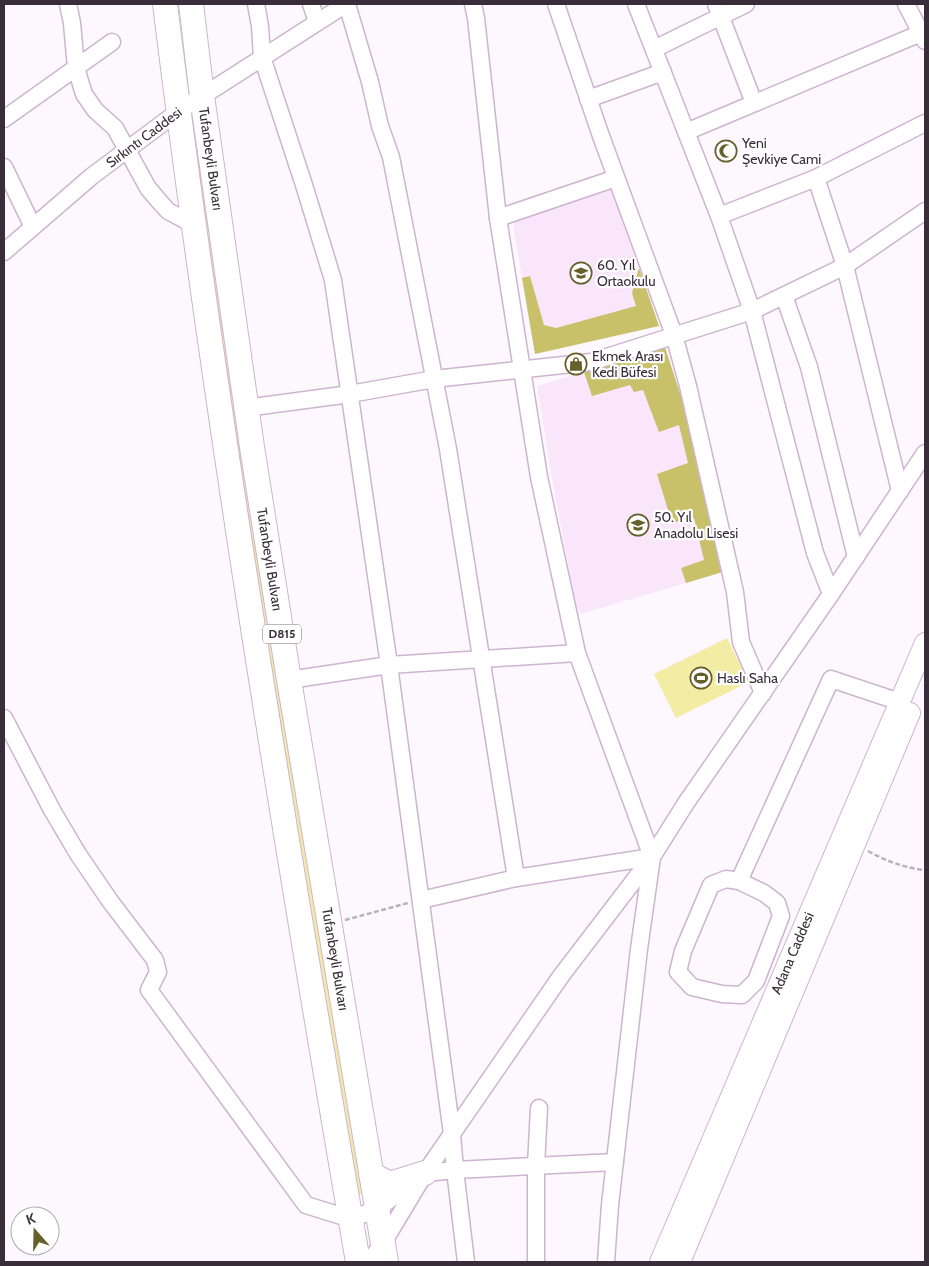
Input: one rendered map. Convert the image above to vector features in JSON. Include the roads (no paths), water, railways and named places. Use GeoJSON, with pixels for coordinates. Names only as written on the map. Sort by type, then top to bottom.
{"type":"FeatureCollection","features":[{"type":"Feature","properties":{"kind":"highway","name":"Tufanbeyli Bulvarı"},"geometry":{"type":"LineString","coordinates":[[165,4],[236,522],[304,945],[358,1262]]}},
{"type":"Feature","properties":{"kind":"highway","name":"Tufanbeyli Bulvarı"},"geometry":{"type":"LineString","coordinates":[[191,4],[202,96],[246,408],[384,1253]]}},
{"type":"Feature","properties":{"kind":"highway"},"geometry":{"type":"LineString","coordinates":[[371,1174],[390,1184],[425,1173]]}},
{"type":"Feature","properties":{"kind":"main road","name":"Adana Caddesi"},"geometry":{"type":"LineString","coordinates":[[660,1262],[925,643]]}},
{"type":"Feature","properties":{"kind":"main road"},"geometry":{"type":"LineString","coordinates":[[680,1262],[925,677]]}},
{"type":"Feature","properties":{"kind":"street"},"geometry":{"type":"LineString","coordinates":[[68,4],[72,23],[76,68],[84,94],[95,110],[116,128],[148,188],[168,211],[194,225]]}},
{"type":"Feature","properties":{"kind":"street"},"geometry":{"type":"LineString","coordinates":[[256,4],[262,57],[334,280],[421,900],[452,1134],[466,1262]]}},
{"type":"Feature","properties":{"kind":"street"},"geometry":{"type":"LineString","coordinates":[[311,4],[317,22]]}},
{"type":"Feature","properties":{"kind":"street"},"geometry":{"type":"LineString","coordinates":[[347,4],[370,82],[380,126],[391,157],[448,449],[516,878]]}},
{"type":"Feature","properties":{"kind":"street","name":"Sırkıntı Caddesi"},"geometry":{"type":"LineString","coordinates":[[4,252],[92,176],[179,111],[347,4]]}},
{"type":"Feature","properties":{"kind":"street"},"geometry":{"type":"LineString","coordinates":[[473,4],[498,218],[539,477],[577,653],[652,857],[639,949],[614,1162],[606,1262]]}},
{"type":"Feature","properties":{"kind":"street"},"geometry":{"type":"LineString","coordinates":[[556,4],[616,178],[674,336],[688,386],[735,592],[741,642],[762,693]]}},
{"type":"Feature","properties":{"kind":"street"},"geometry":{"type":"LineString","coordinates":[[636,4],[719,216],[752,311],[815,553],[831,594]]}},
{"type":"Feature","properties":{"kind":"street"},"geometry":{"type":"LineString","coordinates":[[654,49],[719,10],[746,4]]}},
{"type":"Feature","properties":{"kind":"street"},"geometry":{"type":"LineString","coordinates":[[686,132],[754,103],[923,37],[906,4]]}},
{"type":"Feature","properties":{"kind":"street"},"geometry":{"type":"LineString","coordinates":[[719,10],[754,103]]}},
{"type":"Feature","properties":{"kind":"street"},"geometry":{"type":"LineString","coordinates":[[4,119],[112,42]]}},
{"type":"Feature","properties":{"kind":"street"},"geometry":{"type":"LineString","coordinates":[[588,99],[663,72]]}},
{"type":"Feature","properties":{"kind":"street"},"geometry":{"type":"LineString","coordinates":[[719,216],[816,178],[925,123]]}},
{"type":"Feature","properties":{"kind":"street"},"geometry":{"type":"LineString","coordinates":[[4,167],[33,227]]}},
{"type":"Feature","properties":{"kind":"street"},"geometry":{"type":"LineString","coordinates":[[498,218],[616,178]]}},
{"type":"Feature","properties":{"kind":"street"},"geometry":{"type":"LineString","coordinates":[[816,178],[845,266],[900,491]]}},
{"type":"Feature","properties":{"kind":"street"},"geometry":{"type":"LineString","coordinates":[[246,408],[350,394],[434,379],[591,362],[752,311],[845,266],[925,211]]}},
{"type":"Feature","properties":{"kind":"street"},"geometry":{"type":"LineString","coordinates":[[784,296],[809,367],[856,557]]}},
{"type":"Feature","properties":{"kind":"street"},"geometry":{"type":"LineString","coordinates":[[369,1262],[384,1253],[425,1173],[561,976],[652,857],[686,803],[831,594],[925,453]]}},
{"type":"Feature","properties":{"kind":"street"},"geometry":{"type":"LineString","coordinates":[[289,680],[389,666],[481,658],[577,653]]}},
{"type":"Feature","properties":{"kind":"street"},"geometry":{"type":"LineString","coordinates":[[739,881],[831,678],[900,702]]}},
{"type":"Feature","properties":{"kind":"street"},"geometry":{"type":"LineString","coordinates":[[4,718],[52,810],[78,854],[110,901],[156,960],[158,972],[149,990],[306,1205],[351,1218],[377,1209],[425,1173],[614,1162]]}},
{"type":"Feature","properties":{"kind":"street"},"geometry":{"type":"LineString","coordinates":[[421,900],[516,878],[652,857]]}},
{"type":"Feature","properties":{"kind":"street"},"geometry":{"type":"LineString","coordinates":[[726,880],[739,881],[764,893],[777,903],[781,916],[756,980],[742,996],[722,994],[692,987],[678,972],[683,952],[711,885],[726,880]]}},
{"type":"Feature","properties":{"kind":"street"},"geometry":{"type":"LineString","coordinates":[[536,1262],[536,1166],[539,1108]]}},
{"type":"Feature","properties":{"kind":"place","name":"Yeni Şevkiye Cami"},"geometry":{"type":"Point","coordinates":[726,151]}},
{"type":"Feature","properties":{"kind":"place","name":"60. Yıl Ortaokulu"},"geometry":{"type":"Point","coordinates":[581,273]}},
{"type":"Feature","properties":{"kind":"place","name":"Ekmek Arası Kedi Büfesi"},"geometry":{"type":"Point","coordinates":[576,364]}},
{"type":"Feature","properties":{"kind":"place","name":"50. Yıl Anadolu Lisesi"},"geometry":{"type":"Point","coordinates":[638,525]}},
{"type":"Feature","properties":{"kind":"place","name":"Haslı Saha"},"geometry":{"type":"Point","coordinates":[701,678]}}]}
